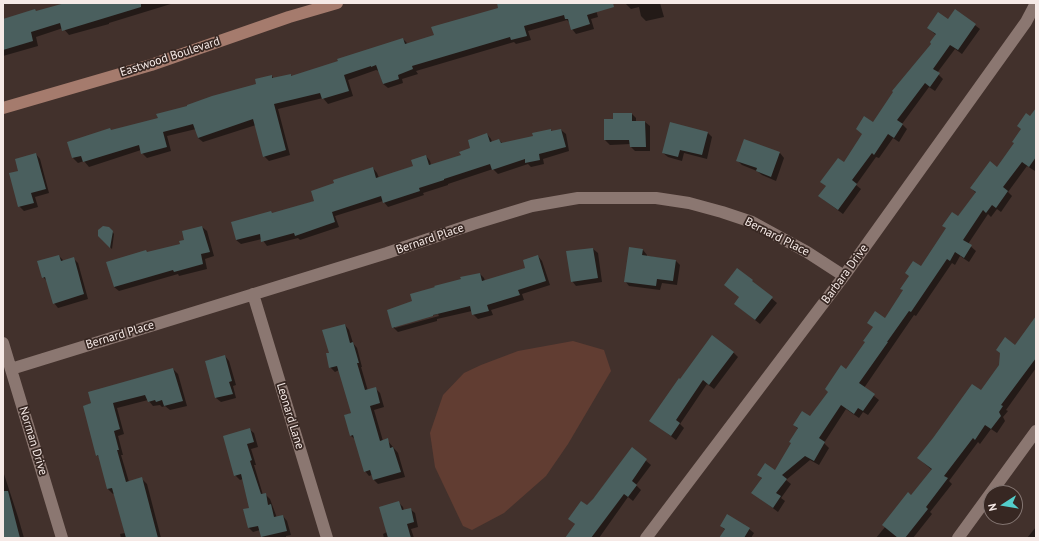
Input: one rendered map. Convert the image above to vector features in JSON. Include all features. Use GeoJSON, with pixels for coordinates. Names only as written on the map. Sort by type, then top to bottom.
{"type":"FeatureCollection","features":[{"type":"Feature","properties":{"kind":"street","name":"Eastwood Boulevard"},"geometry":{"type":"LineString","coordinates":[[3,108],[151,64],[289,17],[337,3]]}},
{"type":"Feature","properties":{"kind":"street","name":"Barbara Drive"},"geometry":{"type":"LineString","coordinates":[[646,538],[844,276],[1026,22],[1036,3]]}},
{"type":"Feature","properties":{"kind":"street","name":"Bernard Place"},"geometry":{"type":"LineString","coordinates":[[11,369],[387,254],[473,224],[532,206],[578,198],[656,198],[689,203],[722,212],[752,222],[807,252],[844,276]]}},
{"type":"Feature","properties":{"kind":"street","name":"Leonard Lane"},"geometry":{"type":"LineString","coordinates":[[253,294],[327,538]]}},
{"type":"Feature","properties":{"kind":"street","name":"Norman Drive"},"geometry":{"type":"LineString","coordinates":[[3,343],[62,538]]}},
{"type":"Feature","properties":{"kind":"street"},"geometry":{"type":"LineString","coordinates":[[958,538],[1036,431]]}},
{"type":"Feature","properties":{"kind":"shaded area"},"geometry":{"type":"Polygon","coordinates":[[[573,341],[604,350],[611,371],[568,444],[546,476],[504,513],[472,530],[463,526],[435,467],[430,433],[443,395],[464,373],[481,365],[518,351],[573,341]]]}},
{"type":"Feature","properties":{"kind":"building"},"geometry":{"type":"Polygon","coordinates":[[[65,3],[141,3],[141,7],[62,31],[60,23],[31,32],[33,41],[3,50],[3,19],[35,9],[36,11],[65,3]]]}},
{"type":"Feature","properties":{"kind":"building"},"geometry":{"type":"Polygon","coordinates":[[[497,3],[613,3],[614,7],[587,15],[590,24],[571,30],[568,19],[565,19],[564,15],[524,26],[527,36],[511,40],[510,37],[412,66],[413,69],[398,75],[399,79],[383,84],[376,65],[344,75],[349,91],[322,99],[320,93],[274,104],[286,150],[263,157],[253,119],[198,138],[193,124],[163,132],[167,147],[141,154],[139,145],[83,162],[81,156],[72,158],[67,142],[110,128],[111,130],[158,118],[156,114],[187,106],[212,96],[256,84],[255,79],[272,75],[272,78],[291,74],[291,76],[338,61],[337,59],[403,38],[405,44],[434,35],[431,27],[498,8],[497,3]]]}},
{"type":"Feature","properties":{"kind":"building"},"geometry":{"type":"Polygon","coordinates":[[[955,9],[976,24],[958,50],[950,45],[933,69],[940,73],[930,87],[925,83],[897,120],[903,124],[894,138],[888,134],[874,155],[872,153],[852,180],[857,184],[838,210],[818,196],[826,186],[820,182],[838,158],[844,162],[862,134],[856,129],[864,116],[873,122],[893,92],[892,91],[931,44],[930,42],[936,34],[927,28],[938,12],[948,19],[955,9]]]}},
{"type":"Feature","properties":{"kind":"building"},"geometry":{"type":"Polygon","coordinates":[[[1036,108],[1036,157],[1029,167],[1022,162],[1003,187],[1008,191],[996,208],[992,205],[986,213],[983,210],[963,240],[972,245],[964,258],[955,252],[950,261],[947,259],[911,312],[909,311],[859,383],[875,394],[863,411],[858,408],[854,414],[841,405],[819,438],[825,442],[814,461],[805,456],[782,475],[787,479],[776,493],[781,496],[773,508],[751,493],[762,478],[757,475],[765,463],[775,470],[798,428],[793,425],[802,411],[810,416],[828,392],[825,389],[841,365],[846,369],[865,342],[863,341],[873,327],[867,323],[875,311],[885,318],[903,290],[900,289],[909,276],[905,273],[913,261],[921,266],[946,228],[942,226],[952,212],[958,216],[976,192],[970,188],[990,161],[997,167],[1014,143],[1012,142],[1021,129],[1017,126],[1026,113],[1030,116],[1036,108]]]}},
{"type":"Feature","properties":{"kind":"building"},"geometry":{"type":"Polygon","coordinates":[[[613,113],[632,113],[632,121],[645,121],[646,147],[630,147],[629,140],[604,140],[604,119],[613,119],[613,113]]]}},
{"type":"Feature","properties":{"kind":"building"},"geometry":{"type":"Polygon","coordinates":[[[670,122],[708,132],[702,155],[680,150],[678,157],[662,153],[670,122]]]}},
{"type":"Feature","properties":{"kind":"building"},"geometry":{"type":"Polygon","coordinates":[[[551,129],[551,131],[561,129],[566,147],[539,154],[540,160],[525,163],[525,159],[492,170],[490,164],[419,188],[420,191],[383,203],[381,196],[332,212],[335,222],[295,236],[294,233],[261,242],[260,234],[236,240],[231,222],[271,211],[272,213],[314,201],[311,191],[334,183],[333,180],[373,167],[376,178],[413,166],[411,160],[426,155],[429,165],[461,155],[459,152],[470,148],[468,140],[487,133],[490,142],[499,139],[501,143],[533,136],[532,133],[551,129]]]}},
{"type":"Feature","properties":{"kind":"building"},"geometry":{"type":"Polygon","coordinates":[[[744,139],[780,152],[771,177],[756,171],[757,168],[736,161],[744,139]]]}},
{"type":"Feature","properties":{"kind":"building"},"geometry":{"type":"Polygon","coordinates":[[[36,153],[46,189],[31,193],[34,203],[18,207],[9,173],[18,171],[15,159],[36,153]]]}},
{"type":"Feature","properties":{"kind":"building"},"geometry":{"type":"Polygon","coordinates":[[[103,226],[109,227],[113,231],[110,248],[98,236],[98,230],[103,226]]]}},
{"type":"Feature","properties":{"kind":"building"},"geometry":{"type":"Polygon","coordinates":[[[202,226],[210,252],[201,254],[203,264],[174,272],[173,270],[114,287],[106,262],[146,250],[147,252],[180,244],[179,241],[184,240],[182,231],[202,226]]]}},
{"type":"Feature","properties":{"kind":"building"},"geometry":{"type":"Polygon","coordinates":[[[629,247],[643,249],[642,255],[676,260],[673,281],[657,279],[656,286],[624,282],[629,247]]]}},
{"type":"Feature","properties":{"kind":"building"},"geometry":{"type":"Polygon","coordinates":[[[593,248],[598,278],[571,282],[566,251],[593,248]]]}},
{"type":"Feature","properties":{"kind":"building"},"geometry":{"type":"Polygon","coordinates":[[[59,255],[61,261],[74,257],[84,294],[53,304],[45,277],[42,278],[37,261],[59,255]]]}},
{"type":"Feature","properties":{"kind":"building"},"geometry":{"type":"Polygon","coordinates":[[[538,255],[546,281],[518,290],[520,295],[487,305],[489,311],[472,315],[470,306],[433,315],[392,328],[387,310],[412,301],[410,294],[461,279],[460,277],[480,273],[482,281],[525,268],[523,260],[538,255]]]}},
{"type":"Feature","properties":{"kind":"building"},"geometry":{"type":"Polygon","coordinates":[[[737,268],[773,297],[755,320],[734,304],[739,297],[724,285],[737,268]]]}},
{"type":"Feature","properties":{"kind":"building"},"geometry":{"type":"Polygon","coordinates":[[[1036,316],[1036,358],[1001,405],[1003,406],[999,412],[1001,416],[991,429],[985,425],[975,440],[973,438],[944,476],[948,478],[926,507],[928,509],[905,538],[898,538],[882,525],[908,492],[911,495],[932,469],[917,458],[972,384],[981,390],[999,365],[1000,353],[996,350],[1005,337],[1015,345],[1036,316]]]}},
{"type":"Feature","properties":{"kind":"building"},"geometry":{"type":"Polygon","coordinates":[[[345,324],[350,343],[353,342],[359,363],[357,363],[365,390],[376,387],[380,403],[370,406],[380,441],[388,438],[390,448],[393,447],[401,472],[373,480],[370,470],[364,472],[353,435],[350,436],[344,415],[351,413],[337,366],[329,368],[326,353],[329,353],[322,330],[345,324]]]}},
{"type":"Feature","properties":{"kind":"building"},"geometry":{"type":"Polygon","coordinates":[[[712,335],[734,352],[709,385],[703,380],[676,420],[680,423],[671,436],[649,421],[679,378],[680,379],[712,335]]]}},
{"type":"Feature","properties":{"kind":"building"},"geometry":{"type":"Polygon","coordinates":[[[225,355],[232,381],[229,382],[233,394],[215,398],[205,361],[225,355]]]}},
{"type":"Feature","properties":{"kind":"building"},"geometry":{"type":"Polygon","coordinates":[[[173,368],[183,401],[164,406],[162,400],[148,402],[145,395],[113,403],[120,429],[114,431],[119,450],[117,450],[126,482],[142,477],[158,538],[126,538],[112,488],[107,489],[98,455],[96,456],[83,406],[91,403],[88,392],[173,368]]]}},
{"type":"Feature","properties":{"kind":"building"},"geometry":{"type":"Polygon","coordinates":[[[250,428],[254,442],[247,444],[252,460],[250,461],[261,494],[266,493],[268,505],[271,504],[274,517],[283,515],[287,531],[261,537],[258,526],[248,528],[243,509],[249,508],[241,474],[234,476],[223,436],[250,428]]]}},
{"type":"Feature","properties":{"kind":"building"},"geometry":{"type":"Polygon","coordinates":[[[632,447],[647,459],[632,481],[637,485],[628,497],[624,494],[591,538],[565,538],[575,524],[568,519],[581,501],[587,505],[593,499],[632,447]]]}},
{"type":"Feature","properties":{"kind":"building"},"geometry":{"type":"Polygon","coordinates":[[[3,491],[8,491],[20,538],[3,538],[3,491]]]}},
{"type":"Feature","properties":{"kind":"building"},"geometry":{"type":"Polygon","coordinates":[[[399,501],[402,510],[411,508],[414,522],[407,524],[411,538],[388,538],[379,507],[399,501]]]}},
{"type":"Feature","properties":{"kind":"building"},"geometry":{"type":"Polygon","coordinates":[[[727,514],[750,528],[744,538],[719,538],[725,529],[720,526],[727,514]]]}}]}
